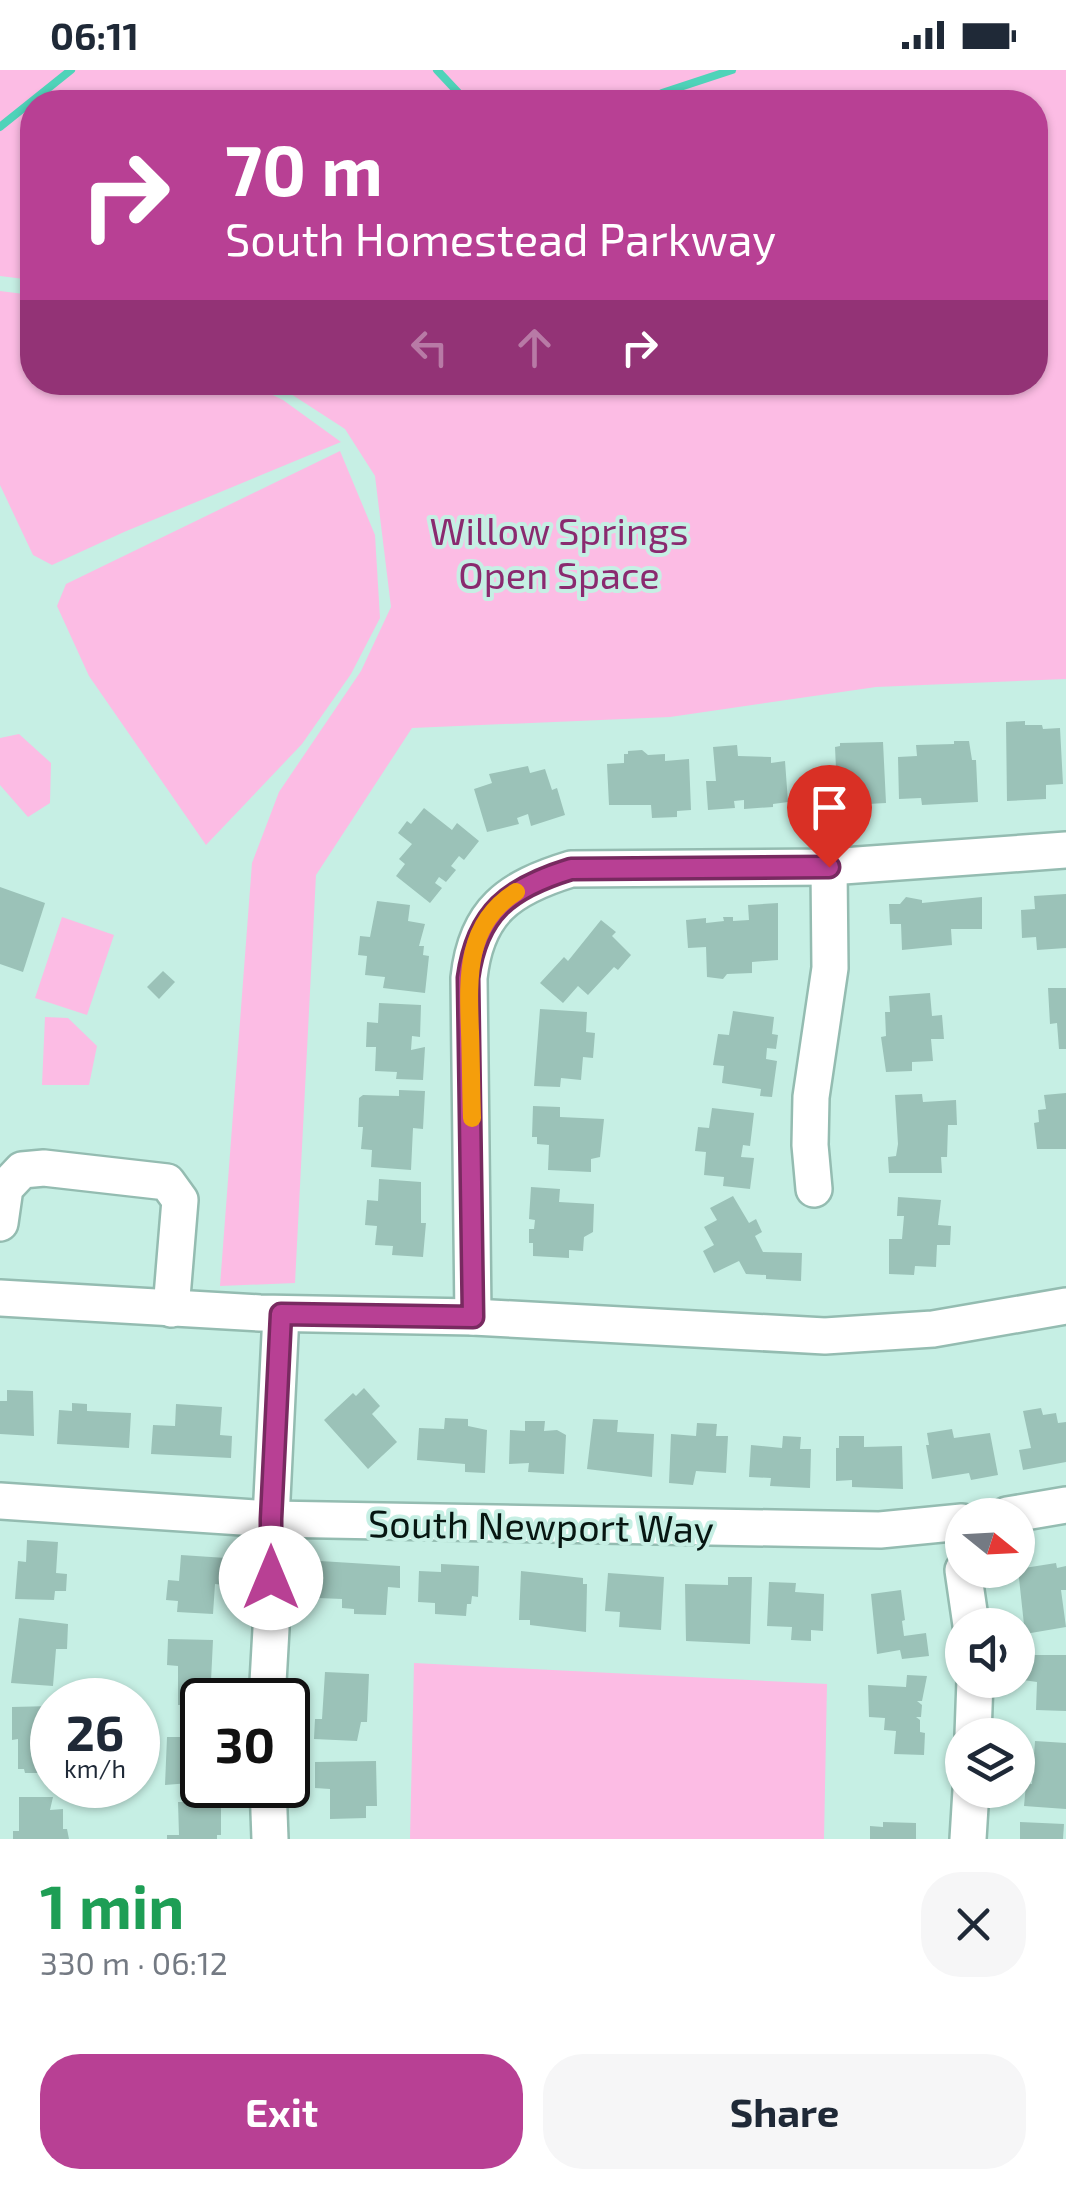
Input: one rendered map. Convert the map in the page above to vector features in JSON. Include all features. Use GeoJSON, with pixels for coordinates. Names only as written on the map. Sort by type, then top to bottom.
{"type":"FeatureCollection","features":[{"type":"Feature","properties":{"kind":"street"},"geometry":{"type":"LineString","coordinates":[[473,1317],[468,978],[477,934],[511,894],[571,869],[829,867],[1066,850]]}},
{"type":"Feature","properties":{"kind":"street"},"geometry":{"type":"LineString","coordinates":[[814,1189],[811,1096],[830,968],[829,867]]}},
{"type":"Feature","properties":{"kind":"street"},"geometry":{"type":"LineString","coordinates":[[0,1223],[4,1188],[22,1170],[44,1168],[168,1182],[180,1200],[171,1309]]}},
{"type":"Feature","properties":{"kind":"street"},"geometry":{"type":"LineString","coordinates":[[0,1298],[281,1314],[473,1317],[866,1336],[933,1329],[1066,1306]]}},
{"type":"Feature","properties":{"kind":"street"},"geometry":{"type":"LineString","coordinates":[[268,1678],[281,1314]]}},
{"type":"Feature","properties":{"kind":"street","name":"South Newport Way"},"geometry":{"type":"LineString","coordinates":[[0,1501],[271,1519],[845,1530],[945,1524]]}},
{"type":"Feature","properties":{"kind":"street"},"geometry":{"type":"LineString","coordinates":[[1035,1510],[1066,1505]]}},
{"type":"Feature","properties":{"kind":"street"},"geometry":{"type":"LineString","coordinates":[[269,1808],[270,1839]]}},
{"type":"Feature","properties":{"kind":"street"},"geometry":{"type":"LineString","coordinates":[[968,1839],[970,1808]]}},
{"type":"Feature","properties":{"kind":"green space","name":"Willow Springs Open Space"},"geometry":{"type":"Polygon","coordinates":[[[0,70],[1066,70],[1066,679],[876,687],[670,717],[412,728],[316,875],[295,1283],[220,1286],[252,863],[279,792],[361,671],[391,607],[375,476],[345,429],[293,395],[1048,395],[1048,90],[20,90],[20,278],[0,276],[0,70]]]}},
{"type":"Feature","properties":{"kind":"green space"},"geometry":{"type":"Polygon","coordinates":[[[0,291],[20,294],[20,395],[273,395],[341,442],[52,565],[33,555],[0,485],[0,291]]]}},
{"type":"Feature","properties":{"kind":"green space"},"geometry":{"type":"Polygon","coordinates":[[[340,451],[375,535],[380,618],[351,674],[302,744],[206,845],[89,676],[57,606],[66,584],[340,451]]]}},
{"type":"Feature","properties":{"kind":"green space"},"geometry":{"type":"Polygon","coordinates":[[[19,734],[51,763],[50,803],[28,817],[0,785],[0,738],[19,734]]]}},
{"type":"Feature","properties":{"kind":"green space"},"geometry":{"type":"Polygon","coordinates":[[[62,917],[114,935],[87,1015],[35,998],[62,917]]]}},
{"type":"Feature","properties":{"kind":"green space"},"geometry":{"type":"Polygon","coordinates":[[[45,1017],[68,1018],[97,1046],[89,1085],[42,1085],[45,1017]]]}},
{"type":"Feature","properties":{"kind":"green space"},"geometry":{"type":"Polygon","coordinates":[[[414,1663],[827,1684],[824,1839],[410,1839],[414,1663]]]}},
{"type":"Feature","properties":{"kind":"building"},"geometry":{"type":"Polygon","coordinates":[[[1025,721],[1025,725],[1042,725],[1043,729],[1060,728],[1063,784],[1046,785],[1046,799],[1007,801],[1006,722],[1025,721]]]}},
{"type":"Feature","properties":{"kind":"building"},"geometry":{"type":"Polygon","coordinates":[[[969,741],[972,760],[976,760],[978,802],[922,805],[921,798],[899,799],[898,757],[917,756],[916,745],[969,741]]]}},
{"type":"Feature","properties":{"kind":"building"},"geometry":{"type":"Polygon","coordinates":[[[883,742],[886,803],[868,804],[868,797],[840,802],[840,811],[808,812],[806,783],[821,782],[820,770],[836,769],[835,747],[840,743],[883,742]]]}},
{"type":"Feature","properties":{"kind":"building"},"geometry":{"type":"Polygon","coordinates":[[[737,745],[738,756],[771,757],[771,763],[785,761],[788,802],[744,809],[744,800],[734,801],[735,808],[708,810],[706,781],[716,781],[713,747],[737,745]]]}},
{"type":"Feature","properties":{"kind":"building"},"geometry":{"type":"Polygon","coordinates":[[[642,750],[648,755],[665,754],[665,761],[689,759],[691,810],[677,811],[677,817],[652,818],[651,805],[609,805],[607,764],[624,763],[628,751],[642,750]]]}},
{"type":"Feature","properties":{"kind":"building"},"geometry":{"type":"Polygon","coordinates":[[[528,766],[530,773],[545,769],[552,790],[557,788],[565,815],[531,826],[528,814],[517,818],[519,824],[487,832],[474,789],[492,783],[489,774],[528,766]]]}},
{"type":"Feature","properties":{"kind":"building"},"geometry":{"type":"Polygon","coordinates":[[[424,808],[452,830],[457,823],[479,841],[464,860],[459,856],[451,866],[456,870],[446,882],[439,877],[435,883],[442,888],[430,903],[396,876],[405,864],[399,859],[412,844],[398,833],[424,808]]]}},
{"type":"Feature","properties":{"kind":"building"},"geometry":{"type":"Polygon","coordinates":[[[0,887],[45,903],[23,972],[0,964],[0,887]]]}},
{"type":"Feature","properties":{"kind":"building"},"geometry":{"type":"Polygon","coordinates":[[[1066,894],[1066,948],[1037,950],[1036,937],[1022,938],[1021,910],[1035,909],[1034,896],[1066,894]]]}},
{"type":"Feature","properties":{"kind":"building"},"geometry":{"type":"Polygon","coordinates":[[[906,897],[922,903],[982,897],[982,929],[951,929],[952,945],[902,950],[901,924],[890,924],[889,904],[900,904],[906,897]]]}},
{"type":"Feature","properties":{"kind":"building"},"geometry":{"type":"Polygon","coordinates":[[[377,901],[410,905],[408,921],[425,924],[419,946],[424,946],[423,955],[429,956],[425,993],[383,988],[385,977],[365,975],[367,956],[358,955],[360,936],[370,937],[377,901]]]}},
{"type":"Feature","properties":{"kind":"building"},"geometry":{"type":"Polygon","coordinates":[[[778,903],[778,960],[752,962],[752,973],[727,974],[723,979],[707,977],[706,947],[688,948],[686,920],[749,920],[748,905],[778,903]]]}},
{"type":"Feature","properties":{"kind":"building"},"geometry":{"type":"Polygon","coordinates":[[[601,920],[616,932],[612,936],[631,955],[588,995],[578,986],[563,1003],[540,983],[564,957],[568,961],[601,920]]]}},
{"type":"Feature","properties":{"kind":"building"},"geometry":{"type":"Polygon","coordinates":[[[163,971],[175,982],[159,999],[147,987],[163,971]]]}},
{"type":"Feature","properties":{"kind":"building"},"geometry":{"type":"Polygon","coordinates":[[[1048,988],[1066,988],[1066,1049],[1059,1049],[1057,1023],[1050,1024],[1048,988]]]}},
{"type":"Feature","properties":{"kind":"building"},"geometry":{"type":"Polygon","coordinates":[[[930,993],[932,1016],[942,1015],[944,1039],[931,1039],[933,1061],[912,1062],[912,1071],[886,1072],[881,1037],[886,1036],[889,996],[930,993]]]}},
{"type":"Feature","properties":{"kind":"building"},"geometry":{"type":"Polygon","coordinates":[[[379,1003],[421,1005],[420,1037],[412,1036],[411,1050],[425,1047],[423,1080],[396,1079],[397,1072],[375,1071],[376,1047],[366,1047],[367,1022],[378,1023],[379,1003]]]}},
{"type":"Feature","properties":{"kind":"building"},"geometry":{"type":"Polygon","coordinates":[[[540,1009],[587,1012],[586,1032],[595,1033],[593,1058],[583,1057],[581,1080],[561,1078],[560,1087],[534,1086],[540,1009]]]}},
{"type":"Feature","properties":{"kind":"building"},"geometry":{"type":"Polygon","coordinates":[[[733,1011],[774,1017],[772,1034],[778,1035],[776,1049],[767,1048],[766,1059],[777,1061],[772,1097],[760,1096],[761,1089],[722,1083],[724,1066],[713,1065],[718,1034],[729,1035],[733,1011]]]}},
{"type":"Feature","properties":{"kind":"building"},"geometry":{"type":"Polygon","coordinates":[[[399,1090],[425,1091],[423,1129],[413,1128],[411,1170],[371,1167],[372,1150],[361,1149],[359,1098],[399,1096],[399,1090]]]}},
{"type":"Feature","properties":{"kind":"building"},"geometry":{"type":"Polygon","coordinates":[[[1066,1093],[1066,1149],[1037,1149],[1034,1123],[1039,1122],[1038,1110],[1046,1109],[1044,1095],[1066,1093]]]}},
{"type":"Feature","properties":{"kind":"building"},"geometry":{"type":"Polygon","coordinates":[[[922,1094],[923,1102],[956,1100],[957,1125],[948,1125],[942,1173],[889,1173],[888,1157],[896,1156],[898,1144],[895,1095],[922,1094]]]}},
{"type":"Feature","properties":{"kind":"building"},"geometry":{"type":"Polygon","coordinates":[[[533,1106],[560,1107],[560,1117],[604,1119],[600,1157],[591,1159],[591,1172],[548,1170],[549,1145],[537,1144],[537,1137],[532,1137],[533,1106]]]}},
{"type":"Feature","properties":{"kind":"building"},"geometry":{"type":"Polygon","coordinates":[[[712,1108],[754,1113],[750,1146],[743,1145],[741,1157],[754,1158],[750,1189],[723,1186],[724,1177],[704,1175],[706,1152],[695,1151],[698,1127],[709,1128],[712,1108]]]}},
{"type":"Feature","properties":{"kind":"building"},"geometry":{"type":"Polygon","coordinates":[[[379,1179],[421,1182],[421,1223],[426,1223],[423,1257],[392,1255],[393,1246],[375,1245],[377,1226],[365,1225],[367,1200],[378,1201],[379,1179]]]}},
{"type":"Feature","properties":{"kind":"building"},"geometry":{"type":"Polygon","coordinates":[[[531,1187],[560,1189],[559,1202],[594,1204],[593,1232],[584,1237],[583,1251],[569,1250],[569,1258],[533,1256],[533,1243],[529,1243],[529,1229],[534,1229],[535,1220],[529,1219],[531,1187]]]}},
{"type":"Feature","properties":{"kind":"building"},"geometry":{"type":"Polygon","coordinates":[[[733,1196],[749,1223],[756,1219],[762,1232],[755,1236],[763,1252],[802,1253],[801,1281],[746,1274],[739,1261],[714,1273],[703,1251],[714,1245],[704,1227],[717,1220],[710,1208],[733,1196]]]}},
{"type":"Feature","properties":{"kind":"building"},"geometry":{"type":"Polygon","coordinates":[[[898,1197],[941,1200],[938,1225],[951,1226],[950,1245],[937,1245],[936,1267],[915,1266],[914,1275],[889,1274],[889,1239],[902,1239],[904,1216],[897,1216],[898,1197]]]}},
{"type":"Feature","properties":{"kind":"building"},"geometry":{"type":"Polygon","coordinates":[[[364,1388],[380,1406],[372,1414],[397,1442],[368,1469],[324,1420],[364,1388]]]}},
{"type":"Feature","properties":{"kind":"building"},"geometry":{"type":"Polygon","coordinates":[[[7,1390],[33,1391],[34,1436],[0,1434],[0,1401],[7,1401],[7,1390]]]}},
{"type":"Feature","properties":{"kind":"building"},"geometry":{"type":"Polygon","coordinates":[[[72,1403],[87,1404],[87,1411],[131,1413],[129,1448],[57,1444],[59,1410],[72,1411],[72,1403]]]}},
{"type":"Feature","properties":{"kind":"building"},"geometry":{"type":"Polygon","coordinates":[[[176,1404],[222,1407],[220,1435],[232,1436],[231,1458],[151,1454],[153,1425],[175,1426],[176,1404]]]}},
{"type":"Feature","properties":{"kind":"building"},"geometry":{"type":"Polygon","coordinates":[[[1041,1408],[1043,1415],[1056,1413],[1058,1423],[1066,1422],[1066,1462],[1023,1470],[1019,1450],[1031,1448],[1023,1411],[1041,1408]]]}},
{"type":"Feature","properties":{"kind":"building"},"geometry":{"type":"Polygon","coordinates":[[[445,1418],[468,1419],[468,1426],[487,1430],[485,1473],[465,1472],[465,1464],[417,1460],[419,1428],[444,1429],[445,1418]]]}},
{"type":"Feature","properties":{"kind":"building"},"geometry":{"type":"Polygon","coordinates":[[[593,1419],[618,1420],[617,1432],[654,1434],[652,1477],[587,1469],[593,1419]]]}},
{"type":"Feature","properties":{"kind":"building"},"geometry":{"type":"Polygon","coordinates":[[[525,1421],[545,1421],[544,1431],[557,1430],[566,1435],[564,1474],[528,1472],[529,1463],[509,1464],[510,1430],[525,1431],[525,1421]]]}},
{"type":"Feature","properties":{"kind":"building"},"geometry":{"type":"Polygon","coordinates":[[[697,1423],[717,1424],[716,1436],[728,1436],[726,1473],[696,1471],[693,1485],[669,1483],[671,1434],[696,1436],[697,1423]]]}},
{"type":"Feature","properties":{"kind":"building"},"geometry":{"type":"Polygon","coordinates":[[[952,1429],[954,1438],[990,1433],[998,1475],[971,1480],[969,1473],[932,1479],[927,1433],[952,1429]]]}},
{"type":"Feature","properties":{"kind":"building"},"geometry":{"type":"Polygon","coordinates":[[[783,1436],[801,1437],[800,1449],[811,1449],[810,1488],[770,1486],[771,1478],[749,1477],[751,1445],[782,1448],[783,1436]]]}},
{"type":"Feature","properties":{"kind":"building"},"geometry":{"type":"Polygon","coordinates":[[[839,1436],[864,1436],[864,1447],[902,1446],[903,1489],[852,1487],[852,1480],[836,1481],[839,1436]]]}},
{"type":"Feature","properties":{"kind":"building"},"geometry":{"type":"Polygon","coordinates":[[[27,1540],[58,1542],[56,1573],[67,1574],[66,1591],[55,1591],[54,1600],[15,1599],[18,1561],[26,1562],[27,1540]]]}},
{"type":"Feature","properties":{"kind":"building"},"geometry":{"type":"Polygon","coordinates":[[[181,1555],[226,1558],[224,1585],[215,1584],[213,1614],[177,1612],[178,1601],[166,1600],[168,1580],[179,1581],[181,1555]]]}},
{"type":"Feature","properties":{"kind":"building"},"geometry":{"type":"Polygon","coordinates":[[[320,1561],[400,1566],[400,1588],[388,1587],[386,1615],[354,1614],[354,1609],[342,1608],[342,1599],[318,1598],[320,1561]]]}},
{"type":"Feature","properties":{"kind":"building"},"geometry":{"type":"Polygon","coordinates":[[[1056,1563],[1057,1568],[1066,1566],[1066,1590],[1061,1590],[1066,1627],[1035,1632],[1035,1608],[1022,1608],[1020,1588],[1035,1588],[1035,1566],[1056,1563]]]}},
{"type":"Feature","properties":{"kind":"building"},"geometry":{"type":"Polygon","coordinates":[[[441,1564],[479,1566],[478,1597],[472,1596],[466,1616],[435,1614],[435,1603],[418,1602],[419,1571],[441,1572],[441,1564]]]}},
{"type":"Feature","properties":{"kind":"building"},"geometry":{"type":"Polygon","coordinates":[[[521,1571],[583,1578],[583,1584],[587,1584],[586,1632],[519,1620],[521,1571]]]}},
{"type":"Feature","properties":{"kind":"building"},"geometry":{"type":"Polygon","coordinates":[[[608,1573],[664,1577],[661,1630],[619,1627],[620,1612],[605,1611],[608,1573]]]}},
{"type":"Feature","properties":{"kind":"building"},"geometry":{"type":"Polygon","coordinates":[[[728,1577],[752,1577],[750,1644],[686,1641],[685,1584],[728,1585],[728,1577]]]}},
{"type":"Feature","properties":{"kind":"building"},"geometry":{"type":"Polygon","coordinates":[[[769,1582],[796,1583],[795,1592],[824,1594],[823,1631],[811,1630],[811,1641],[791,1640],[792,1627],[767,1626],[769,1582]]]}},
{"type":"Feature","properties":{"kind":"building"},"geometry":{"type":"Polygon","coordinates":[[[901,1590],[904,1636],[926,1633],[929,1656],[902,1659],[900,1650],[877,1654],[871,1594],[901,1590]]]}},
{"type":"Feature","properties":{"kind":"building"},"geometry":{"type":"Polygon","coordinates":[[[19,1618],[68,1624],[67,1649],[56,1649],[54,1678],[30,1678],[30,1684],[11,1683],[19,1618]]]}},
{"type":"Feature","properties":{"kind":"building"},"geometry":{"type":"Polygon","coordinates":[[[168,1639],[213,1640],[211,1678],[180,1678],[180,1705],[178,1666],[167,1665],[168,1639]]]}},
{"type":"Feature","properties":{"kind":"building"},"geometry":{"type":"Polygon","coordinates":[[[1035,1655],[1066,1655],[1066,1711],[1036,1710],[1035,1655]]]}},
{"type":"Feature","properties":{"kind":"building"},"geometry":{"type":"Polygon","coordinates":[[[325,1672],[369,1674],[367,1722],[361,1722],[357,1741],[314,1739],[315,1719],[322,1719],[325,1672]]]}},
{"type":"Feature","properties":{"kind":"building"},"geometry":{"type":"Polygon","coordinates":[[[907,1675],[927,1676],[922,1701],[917,1701],[922,1705],[921,1717],[916,1717],[920,1720],[920,1732],[925,1733],[924,1755],[894,1754],[896,1731],[884,1730],[885,1718],[869,1717],[868,1685],[906,1687],[907,1675]]]}},
{"type":"Feature","properties":{"kind":"building"},"geometry":{"type":"Polygon","coordinates":[[[12,1707],[30,1707],[30,1773],[18,1769],[18,1739],[12,1740],[12,1707]]]}},
{"type":"Feature","properties":{"kind":"building"},"geometry":{"type":"Polygon","coordinates":[[[167,1737],[180,1737],[180,1784],[165,1785],[167,1737]]]}},
{"type":"Feature","properties":{"kind":"building"},"geometry":{"type":"Polygon","coordinates":[[[1035,1741],[1066,1743],[1066,1809],[1035,1807],[1035,1741]]]}},
{"type":"Feature","properties":{"kind":"building"},"geometry":{"type":"Polygon","coordinates":[[[376,1761],[377,1806],[366,1806],[366,1818],[330,1819],[330,1789],[315,1788],[315,1762],[376,1761]]]}},
{"type":"Feature","properties":{"kind":"building"},"geometry":{"type":"Polygon","coordinates":[[[19,1797],[30,1797],[30,1808],[63,1809],[63,1829],[67,1829],[69,1839],[13,1839],[13,1831],[19,1831],[19,1797]]]}},
{"type":"Feature","properties":{"kind":"building"},"geometry":{"type":"Polygon","coordinates":[[[178,1802],[180,1808],[221,1808],[221,1835],[217,1839],[167,1839],[167,1835],[179,1835],[178,1802]]]}},
{"type":"Feature","properties":{"kind":"building"},"geometry":{"type":"Polygon","coordinates":[[[883,1822],[916,1823],[916,1839],[870,1839],[870,1826],[883,1827],[883,1822]]]}},
{"type":"Feature","properties":{"kind":"building"},"geometry":{"type":"Polygon","coordinates":[[[1020,1822],[1064,1824],[1063,1839],[1020,1839],[1020,1822]]]}},
{"type":"Feature","properties":{"kind":"waterway"},"geometry":{"type":"LineString","coordinates":[[46,90],[71,70]]}},
{"type":"Feature","properties":{"kind":"waterway"},"geometry":{"type":"LineString","coordinates":[[437,70],[456,90]]}},
{"type":"Feature","properties":{"kind":"waterway"},"geometry":{"type":"LineString","coordinates":[[671,90],[732,70]]}},
{"type":"Feature","properties":{"kind":"waterway"},"geometry":{"type":"LineString","coordinates":[[0,127],[20,111]]}},
{"type":"Feature","properties":{"kind":"slow traffic"},"geometry":{"type":"LineString","coordinates":[[472,1118],[468,978],[472,952],[477,934],[492,912],[516,892]]}},
{"type":"Feature","properties":{"kind":"route"},"geometry":{"type":"LineString","coordinates":[[271,1578],[281,1314],[473,1317],[468,978],[477,934],[492,912],[511,894],[571,869],[829,867]]}}]}
